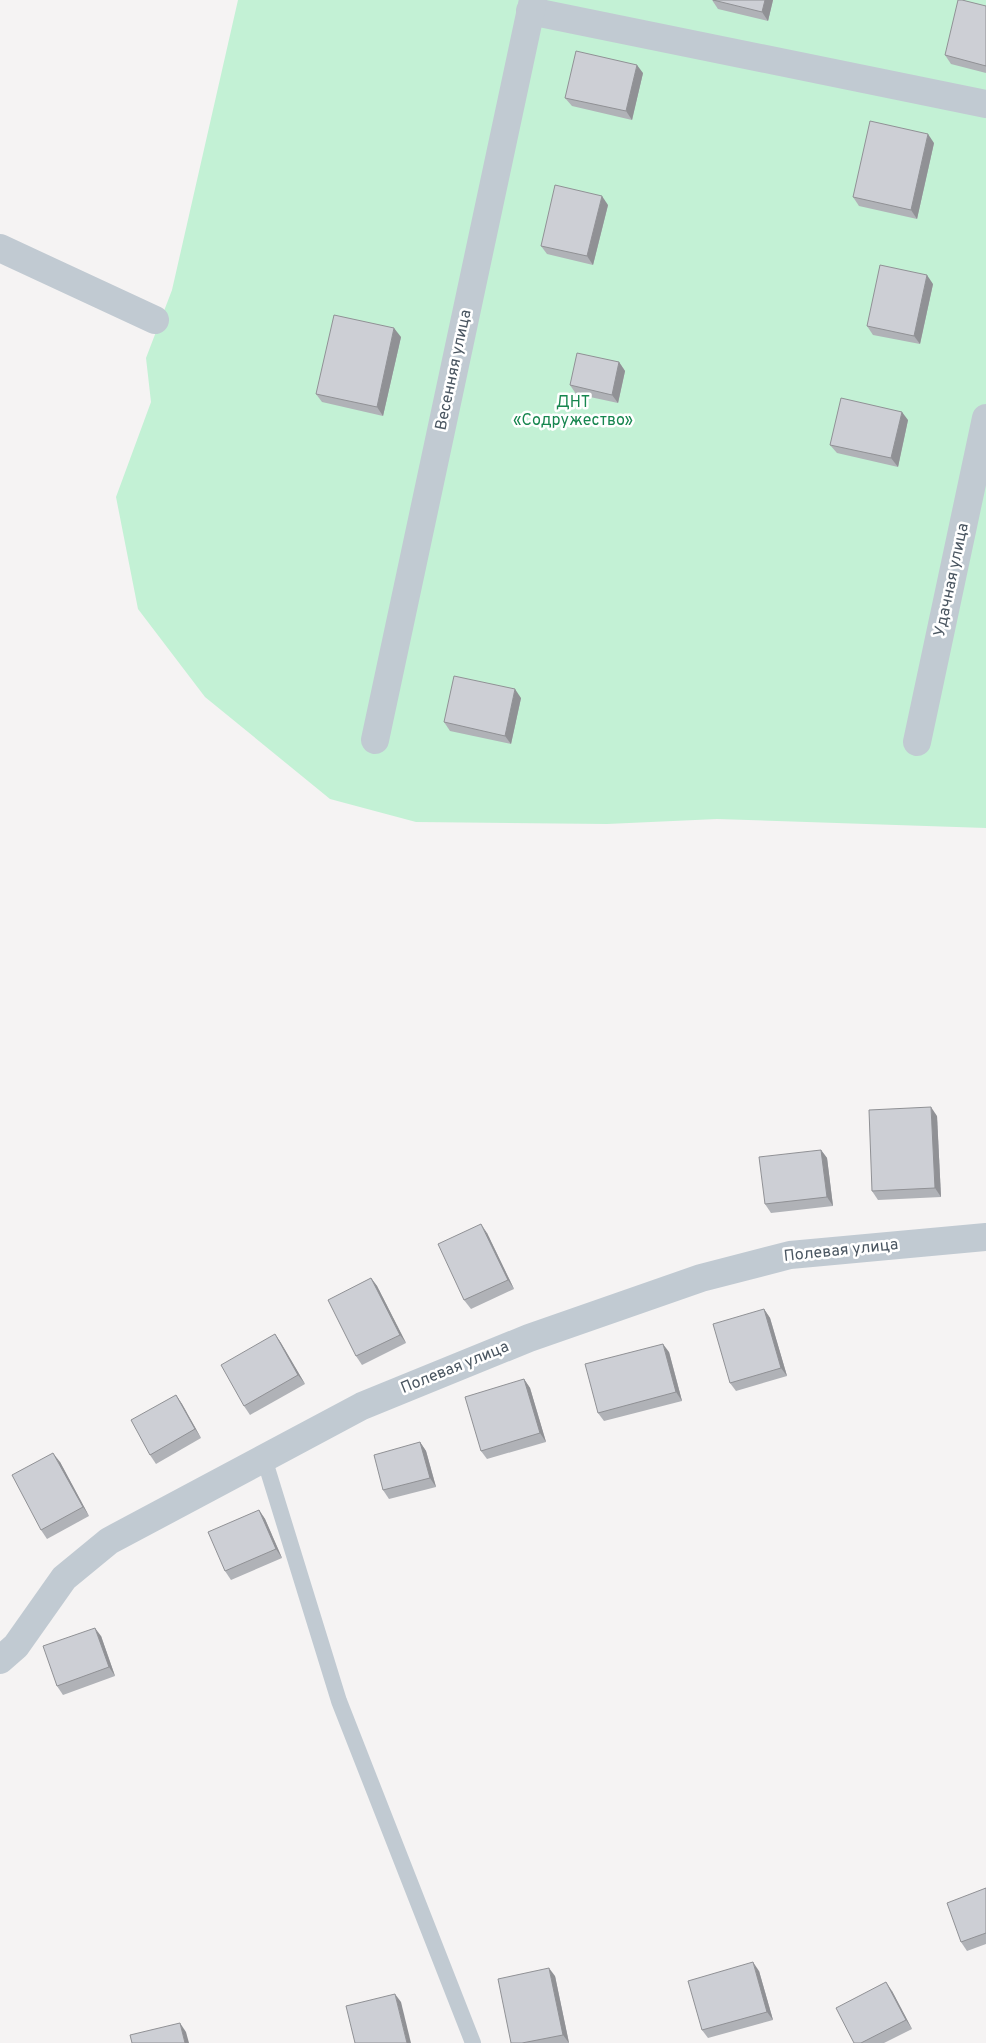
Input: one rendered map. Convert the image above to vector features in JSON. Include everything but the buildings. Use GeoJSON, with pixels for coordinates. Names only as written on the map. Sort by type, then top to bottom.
{"type":"FeatureCollection","features":[{"type":"Feature","properties":{"kind":"street"},"geometry":{"type":"LineString","coordinates":[[532,5],[986,104]]}},
{"type":"Feature","properties":{"kind":"street","name":"Весенняя улица"},"geometry":{"type":"LineString","coordinates":[[376,740],[532,5]]}},
{"type":"Feature","properties":{"kind":"street"},"geometry":{"type":"LineString","coordinates":[[0,248],[155,320]]}},
{"type":"Feature","properties":{"kind":"street","name":"Удачная улица"},"geometry":{"type":"LineString","coordinates":[[917,742],[986,418]]}},
{"type":"Feature","properties":{"kind":"street","name":"Полевая улица"},"geometry":{"type":"LineString","coordinates":[[0,1660],[16,1646],[64,1578],[109,1542],[264,1458],[371,1403],[530,1338],[701,1278],[790,1255],[986,1237]]}},
{"type":"Feature","properties":{"kind":"lane"},"geometry":{"type":"LineString","coordinates":[[264,1458],[339,1701],[472,2043]]}},
{"type":"Feature","properties":{"kind":"green space","name":"ДНТ «Содружество»"},"geometry":{"type":"Polygon","coordinates":[[[238,0],[986,0],[986,828],[717,819],[607,824],[416,822],[330,799],[205,697],[138,609],[116,497],[151,402],[146,358],[172,290],[238,0]]]}}]}
